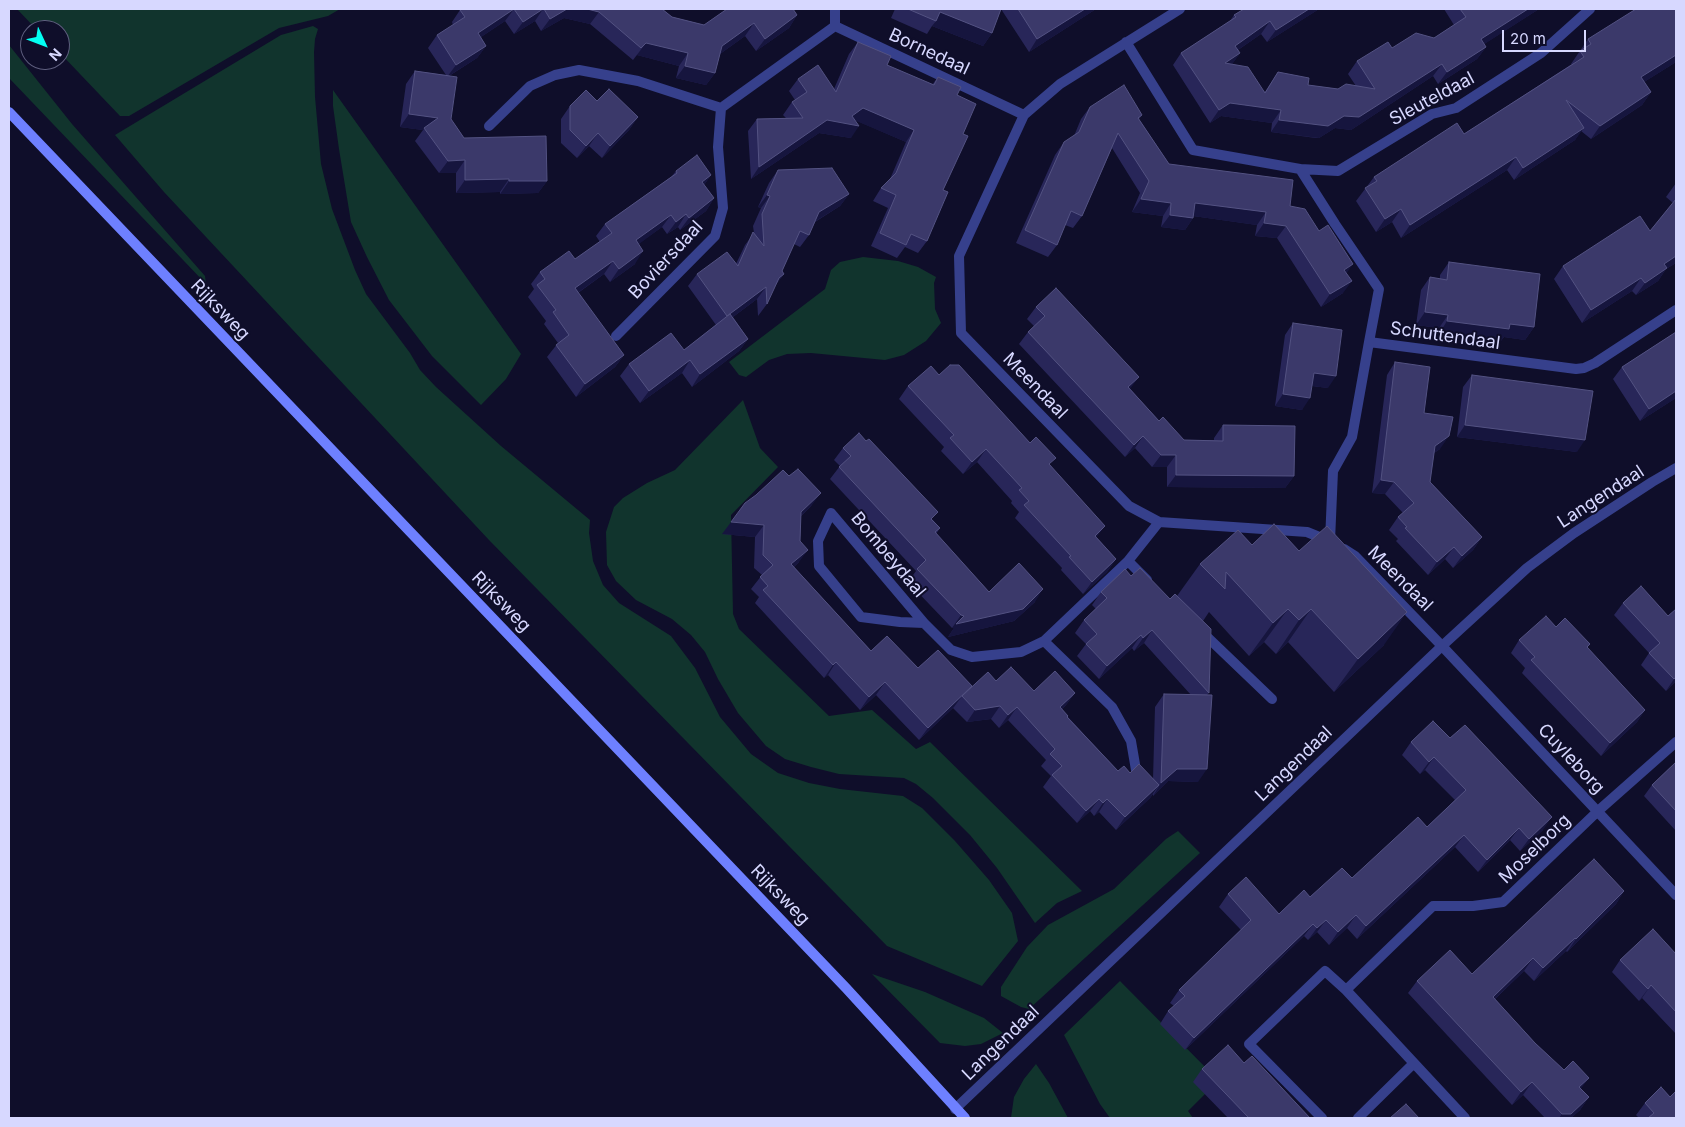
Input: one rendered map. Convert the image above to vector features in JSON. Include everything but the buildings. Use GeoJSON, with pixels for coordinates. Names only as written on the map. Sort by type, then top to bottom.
{"type":"FeatureCollection","features":[{"type":"Feature","properties":{"kind":"main road","name":"Rijksweg"},"geometry":{"type":"LineString","coordinates":[[9,112],[826,967],[965,1118]]}},
{"type":"Feature","properties":{"kind":"street"},"geometry":{"type":"LineString","coordinates":[[489,126],[530,86],[555,75],[579,70],[638,81],[720,108],[836,26],[835,9]]}},
{"type":"Feature","properties":{"kind":"street","name":"Meendaal"},"geometry":{"type":"LineString","coordinates":[[1180,9],[1060,84],[1024,115],[959,256],[961,333],[1129,506],[1159,522],[1307,532],[1330,541],[1355,556],[1442,646]]}},
{"type":"Feature","properties":{"kind":"street","name":"Sleuteldaal"},"geometry":{"type":"LineString","coordinates":[[1126,42],[1193,150],[1300,168],[1338,170],[1432,114],[1456,108],[1541,53],[1590,9]]}},
{"type":"Feature","properties":{"kind":"street","name":"Bornedaal"},"geometry":{"type":"LineString","coordinates":[[836,26],[1024,115]]}},
{"type":"Feature","properties":{"kind":"street","name":"Boviersdaal"},"geometry":{"type":"LineString","coordinates":[[616,336],[715,236],[723,208],[718,147],[720,108]]}},
{"type":"Feature","properties":{"kind":"street"},"geometry":{"type":"LineString","coordinates":[[1300,168],[1379,289],[1369,342]]}},
{"type":"Feature","properties":{"kind":"street","name":"Schuttendaal"},"geometry":{"type":"LineString","coordinates":[[1330,541],[1332,471],[1352,437],[1369,342],[1576,370],[1595,363],[1676,310]]}},
{"type":"Feature","properties":{"kind":"street","name":"Langendaal"},"geometry":{"type":"LineString","coordinates":[[955,1109],[1442,646],[1527,568],[1574,533],[1676,468]]}},
{"type":"Feature","properties":{"kind":"street","name":"Bombeydaal"},"geometry":{"type":"LineString","coordinates":[[924,623],[861,617],[819,566],[818,541],[831,513],[924,623],[951,650],[972,657],[1021,652],[1044,641],[1128,561],[1159,522]]}},
{"type":"Feature","properties":{"kind":"street"},"geometry":{"type":"LineString","coordinates":[[1128,561],[1157,589]]}},
{"type":"Feature","properties":{"kind":"street"},"geometry":{"type":"LineString","coordinates":[[1193,623],[1272,699]]}},
{"type":"Feature","properties":{"kind":"street"},"geometry":{"type":"LineString","coordinates":[[1044,641],[1112,707],[1132,741],[1136,770]]}},
{"type":"Feature","properties":{"kind":"street","name":"Cuyleborg"},"geometry":{"type":"LineString","coordinates":[[1442,646],[1676,895]]}},
{"type":"Feature","properties":{"kind":"street","name":"Moselborg"},"geometry":{"type":"LineString","coordinates":[[1346,990],[1434,906],[1473,906],[1503,902],[1598,811],[1676,742]]}},
{"type":"Feature","properties":{"kind":"street"},"geometry":{"type":"LineString","coordinates":[[1322,1118],[1249,1044],[1325,971],[1346,990],[1465,1118]]}},
{"type":"Feature","properties":{"kind":"street"},"geometry":{"type":"LineString","coordinates":[[1358,1118],[1413,1064]]}},
{"type":"Feature","properties":{"kind":"green space"},"geometry":{"type":"Polygon","coordinates":[[[17,9],[340,9],[328,16],[279,28],[129,116],[120,116],[70,64],[70,20],[27,20],[17,9]]]}},
{"type":"Feature","properties":{"kind":"green space"},"geometry":{"type":"Polygon","coordinates":[[[313,26],[318,29],[314,52],[315,97],[321,164],[332,209],[366,294],[410,353],[420,370],[436,387],[501,446],[590,520],[589,533],[593,561],[603,585],[619,603],[671,636],[695,668],[720,717],[751,754],[778,773],[809,783],[840,789],[903,796],[922,808],[955,841],[989,880],[1012,913],[1018,941],[982,986],[887,946],[489,540],[164,192],[115,135],[281,35],[313,26]]]}},
{"type":"Feature","properties":{"kind":"green space"},"geometry":{"type":"Polygon","coordinates":[[[9,45],[20,59],[20,70],[29,70],[72,124],[205,276],[206,284],[9,78],[9,45]]]}},
{"type":"Feature","properties":{"kind":"green space"},"geometry":{"type":"Polygon","coordinates":[[[333,90],[521,354],[506,379],[481,405],[432,356],[389,300],[367,257],[351,222],[333,106],[333,90]]]}},
{"type":"Feature","properties":{"kind":"green space"},"geometry":{"type":"Polygon","coordinates":[[[863,257],[898,261],[918,267],[936,277],[934,283],[935,309],[941,323],[926,341],[904,355],[885,360],[811,353],[787,354],[769,360],[746,377],[739,375],[729,362],[825,289],[831,270],[840,262],[863,257]]]}},
{"type":"Feature","properties":{"kind":"green space"},"geometry":{"type":"Polygon","coordinates":[[[743,400],[760,448],[778,467],[731,515],[733,614],[739,629],[829,716],[872,710],[916,749],[930,742],[1082,891],[1057,903],[1035,923],[997,868],[970,835],[916,784],[904,778],[839,774],[811,767],[785,759],[766,746],[738,713],[705,652],[691,635],[672,619],[636,600],[616,581],[607,565],[606,532],[614,507],[623,498],[647,483],[675,470],[743,400]]]}},
{"type":"Feature","properties":{"kind":"green space"},"geometry":{"type":"Polygon","coordinates":[[[1178,831],[1200,853],[1029,1009],[1021,1007],[1001,996],[1001,987],[1027,947],[1048,925],[1114,889],[1166,839],[1178,831]]]}},
{"type":"Feature","properties":{"kind":"green space"},"geometry":{"type":"Polygon","coordinates":[[[872,974],[925,992],[984,1018],[1003,1033],[981,1044],[965,1046],[940,1043],[872,974]]]}},
{"type":"Feature","properties":{"kind":"green space"},"geometry":{"type":"Polygon","coordinates":[[[1120,981],[1212,1074],[1207,1092],[1188,1111],[1193,1118],[1110,1118],[1100,1104],[1064,1035],[1120,981]]]}},
{"type":"Feature","properties":{"kind":"green space"},"geometry":{"type":"Polygon","coordinates":[[[1036,1064],[1068,1118],[1011,1118],[1014,1097],[1024,1079],[1036,1064]]]}}]}
